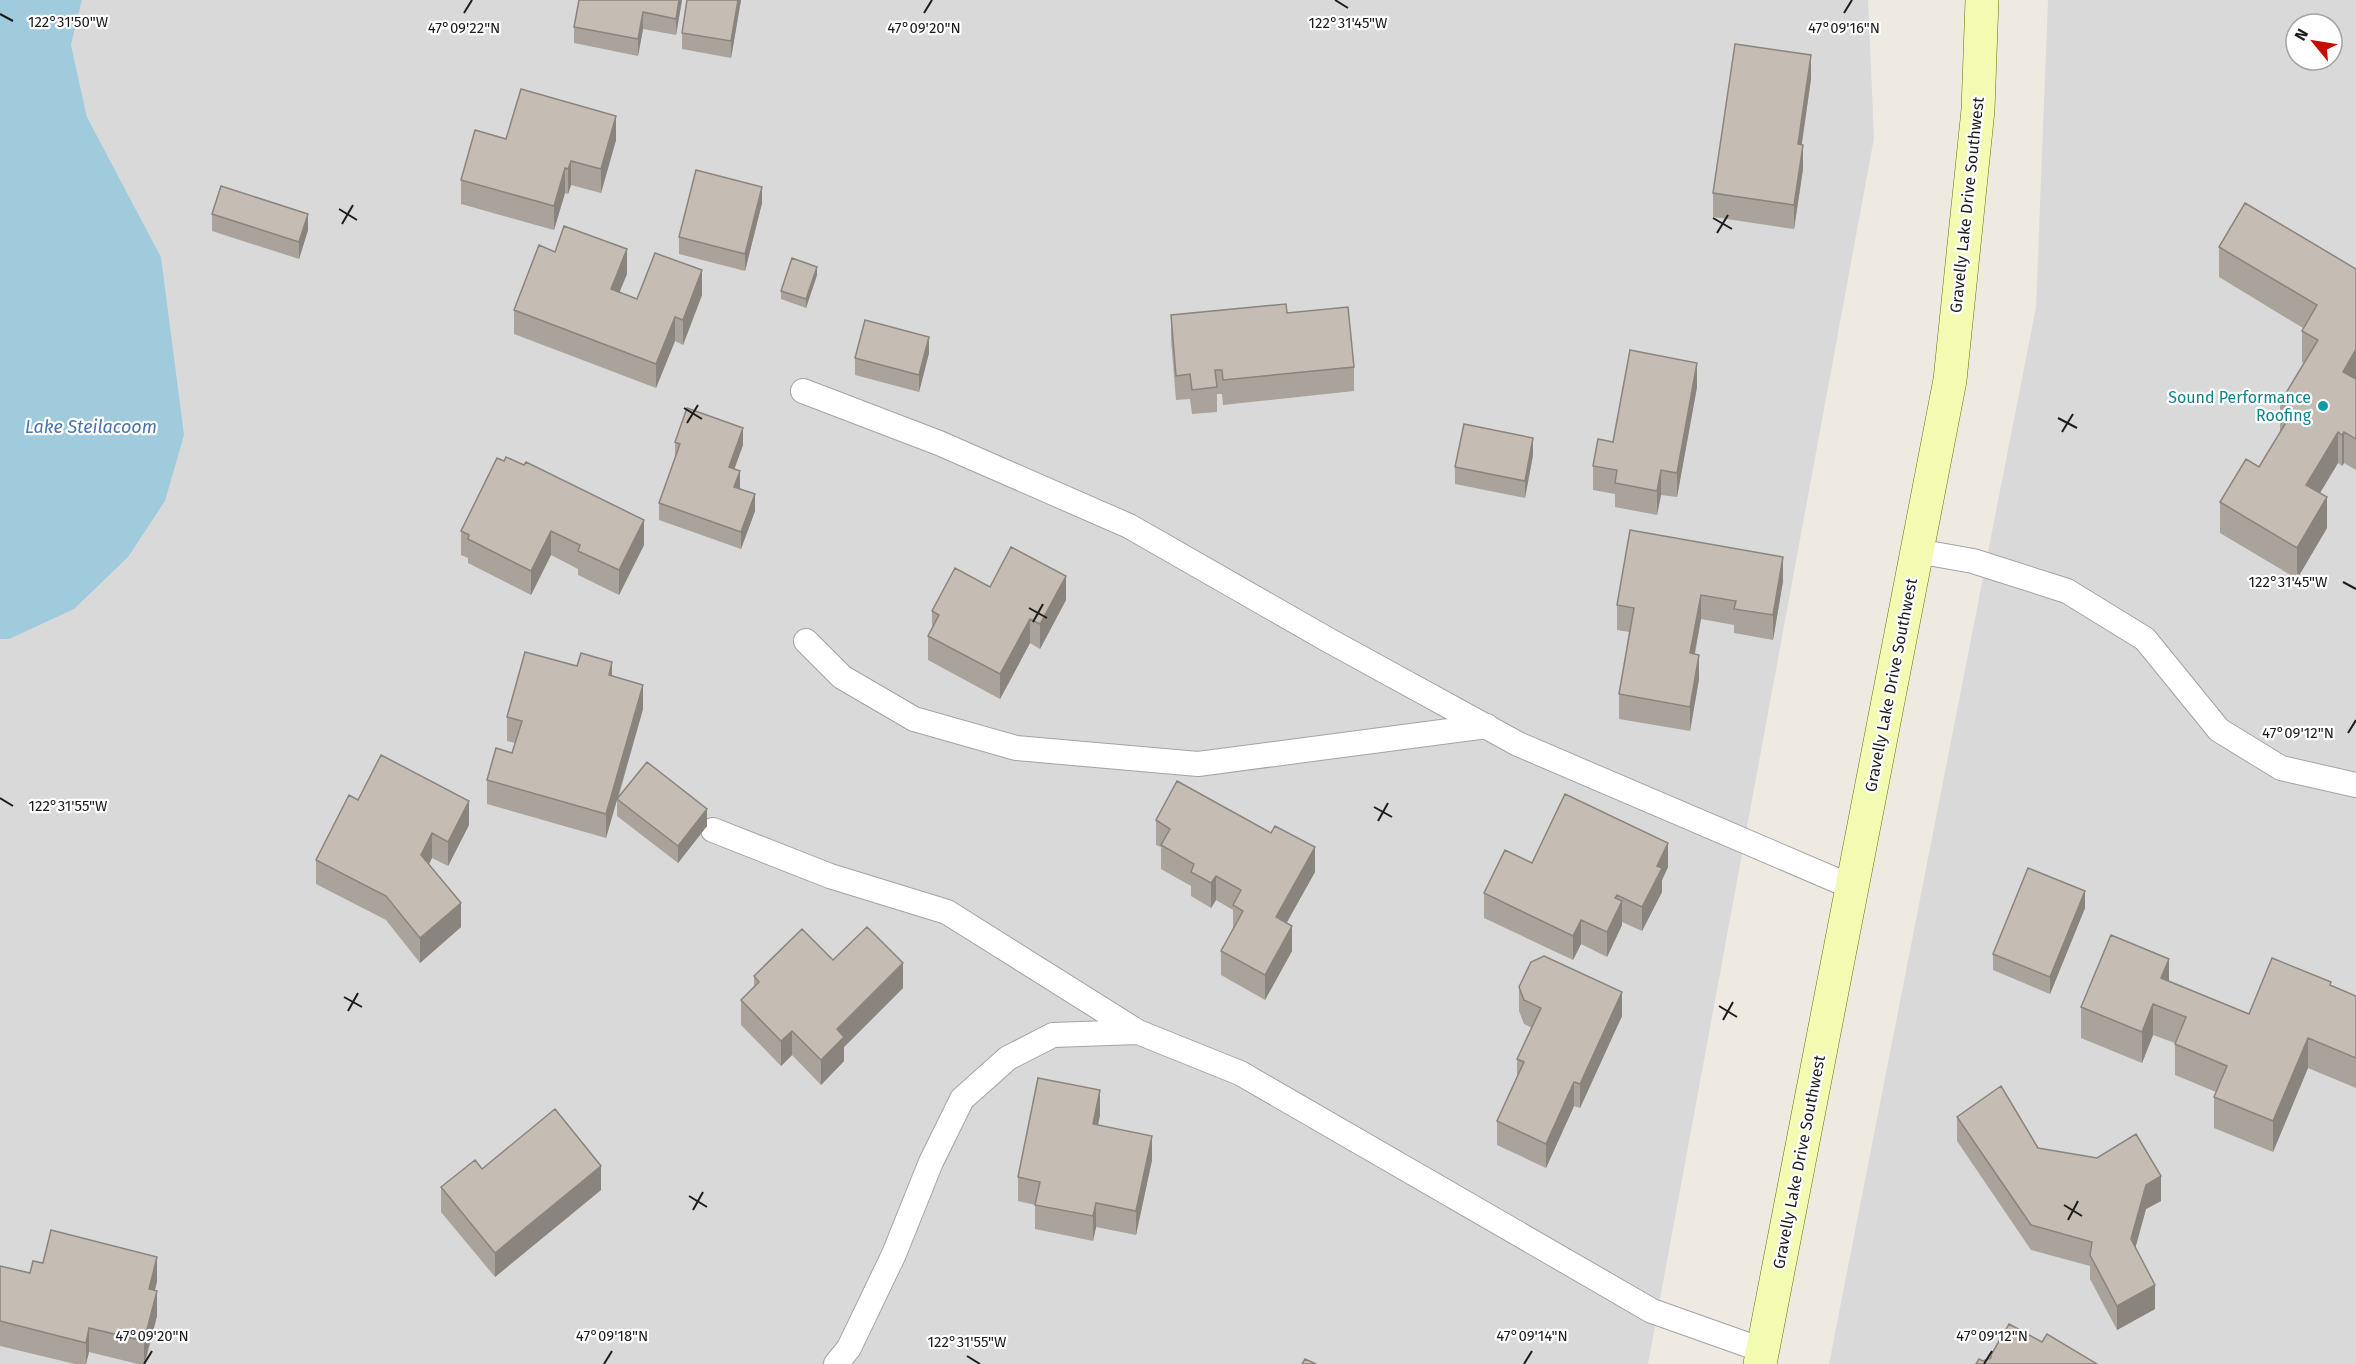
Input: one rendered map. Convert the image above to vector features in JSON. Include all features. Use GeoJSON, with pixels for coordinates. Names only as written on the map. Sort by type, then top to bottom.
{"type":"FeatureCollection","features":[{"type":"Feature","properties":{"kind":"main road","name":"Gravelly Lake Drive Southwest"},"geometry":{"type":"LineString","coordinates":[[1761,1357],[1950,380],[1978,110],[1982,0]]}},
{"type":"Feature","properties":{"kind":"lane"},"geometry":{"type":"LineString","coordinates":[[803,391],[939,443],[1129,526],[1330,641],[1518,744],[1852,887]]}},
{"type":"Feature","properties":{"kind":"lane"},"geometry":{"type":"LineString","coordinates":[[1917,551],[1973,561],[2067,591],[2145,639],[2219,730],[2282,768],[2356,785]]}},
{"type":"Feature","properties":{"kind":"lane"},"geometry":{"type":"LineString","coordinates":[[806,641],[842,677],[914,719],[1016,748],[1198,764],[1487,726]]}},
{"type":"Feature","properties":{"kind":"lane"},"geometry":{"type":"LineString","coordinates":[[713,830],[830,876],[947,912],[1138,1032],[1240,1073],[1652,1311],[1761,1357]]}},
{"type":"Feature","properties":{"kind":"lane"},"geometry":{"type":"LineString","coordinates":[[836,1364],[849,1348],[894,1254],[931,1162],[962,1099],[1008,1058],[1053,1035],[1138,1032]]}},
{"type":"Feature","properties":{"kind":"shaded area"},"geometry":{"type":"Polygon","coordinates":[[[82,0],[1868,0],[1874,138],[1648,1364],[0,1364],[0,639],[9,639],[171,340],[161,257],[87,117],[71,45],[82,0]]]}},
{"type":"Feature","properties":{"kind":"shaded area"},"geometry":{"type":"Polygon","coordinates":[[[2048,0],[2356,0],[2356,1364],[1829,1364],[2036,307],[2048,0]]]}},
{"type":"Feature","properties":{"kind":"water","name":"Lake Steilacoom"},"geometry":{"type":"Polygon","coordinates":[[[0,0],[82,0],[71,45],[87,117],[161,257],[184,435],[165,501],[128,557],[74,609],[9,639],[0,639],[0,0]]]}},
{"type":"Feature","properties":{"kind":"building"},"geometry":{"type":"Polygon","coordinates":[[[579,0],[679,0],[676,19],[643,12],[638,39],[574,27],[579,0]]]}},
{"type":"Feature","properties":{"kind":"building"},"geometry":{"type":"Polygon","coordinates":[[[687,0],[738,0],[731,41],[682,33],[687,0]]]}},
{"type":"Feature","properties":{"kind":"building"},"geometry":{"type":"Polygon","coordinates":[[[1735,44],[1811,55],[1798,144],[1803,145],[1794,205],[1713,193],[1735,44]]]}},
{"type":"Feature","properties":{"kind":"building"},"geometry":{"type":"Polygon","coordinates":[[[521,89],[616,116],[601,169],[571,161],[568,169],[565,168],[554,206],[461,180],[475,130],[506,139],[521,89]]]}},
{"type":"Feature","properties":{"kind":"building"},"geometry":{"type":"Polygon","coordinates":[[[696,170],[762,187],[745,254],[679,237],[696,170]]]}},
{"type":"Feature","properties":{"kind":"building"},"geometry":{"type":"Polygon","coordinates":[[[221,186],[308,214],[299,242],[212,214],[221,186]]]}},
{"type":"Feature","properties":{"kind":"building","name":"Sound Performance Roofing"},"geometry":{"type":"Polygon","coordinates":[[[2245,203],[2356,269],[2356,349],[2343,372],[2356,379],[2356,439],[2344,432],[2342,435],[2338,432],[2306,485],[2327,497],[2297,548],[2220,502],[2246,459],[2259,467],[2293,411],[2280,403],[2318,340],[2302,331],[2317,305],[2219,247],[2245,203]]]}},
{"type":"Feature","properties":{"kind":"building"},"geometry":{"type":"Polygon","coordinates":[[[564,226],[627,249],[611,289],[637,299],[655,253],[702,270],[683,320],[675,317],[656,364],[514,310],[539,245],[555,252],[564,226]]]}},
{"type":"Feature","properties":{"kind":"building"},"geometry":{"type":"Polygon","coordinates":[[[792,258],[817,267],[806,299],[781,291],[792,258]]]}},
{"type":"Feature","properties":{"kind":"building"},"geometry":{"type":"Polygon","coordinates":[[[1286,304],[1287,313],[1348,307],[1354,367],[1223,380],[1222,370],[1215,370],[1217,387],[1192,390],[1190,374],[1176,376],[1171,315],[1286,304]]]}},
{"type":"Feature","properties":{"kind":"building"},"geometry":{"type":"Polygon","coordinates":[[[865,320],[929,337],[919,375],[855,358],[865,320]]]}},
{"type":"Feature","properties":{"kind":"building"},"geometry":{"type":"Polygon","coordinates":[[[1630,350],[1697,363],[1677,473],[1661,470],[1657,491],[1615,483],[1617,470],[1593,466],[1598,439],[1613,442],[1630,350]]]}},
{"type":"Feature","properties":{"kind":"building"},"geometry":{"type":"Polygon","coordinates":[[[687,408],[743,428],[729,467],[740,471],[734,487],[755,494],[741,532],[659,503],[680,444],[675,442],[687,408]]]}},
{"type":"Feature","properties":{"kind":"building"},"geometry":{"type":"Polygon","coordinates":[[[1464,424],[1533,438],[1525,481],[1455,467],[1464,424]]]}},
{"type":"Feature","properties":{"kind":"building"},"geometry":{"type":"Polygon","coordinates":[[[506,457],[524,465],[526,462],[644,520],[619,570],[578,551],[580,545],[551,531],[531,571],[468,539],[469,535],[461,531],[497,458],[504,461],[506,457]]]}},
{"type":"Feature","properties":{"kind":"building"},"geometry":{"type":"Polygon","coordinates":[[[1630,530],[1783,557],[1773,615],[1734,609],[1736,601],[1701,595],[1690,653],[1699,655],[1690,707],[1619,694],[1634,608],[1617,605],[1630,530]]]}},
{"type":"Feature","properties":{"kind":"building"},"geometry":{"type":"Polygon","coordinates":[[[1011,547],[1066,576],[1040,624],[1030,619],[1000,674],[928,636],[939,615],[932,611],[955,568],[990,587],[1011,547]]]}},
{"type":"Feature","properties":{"kind":"building"},"geometry":{"type":"Polygon","coordinates":[[[525,652],[577,666],[581,653],[612,662],[609,675],[643,685],[606,814],[487,780],[496,748],[512,753],[522,721],[507,717],[525,652]]]}},
{"type":"Feature","properties":{"kind":"building"},"geometry":{"type":"Polygon","coordinates":[[[381,755],[469,801],[448,842],[432,833],[421,855],[461,903],[420,938],[386,896],[316,860],[349,795],[358,800],[381,755]]]}},
{"type":"Feature","properties":{"kind":"building"},"geometry":{"type":"Polygon","coordinates":[[[647,762],[707,809],[678,846],[617,799],[647,762]]]}},
{"type":"Feature","properties":{"kind":"building"},"geometry":{"type":"Polygon","coordinates":[[[1177,781],[1271,833],[1275,826],[1315,847],[1276,917],[1292,926],[1265,975],[1221,951],[1243,911],[1233,905],[1241,890],[1216,876],[1211,883],[1191,872],[1194,864],[1161,845],[1170,829],[1156,820],[1177,781]]]}},
{"type":"Feature","properties":{"kind":"building"},"geometry":{"type":"Polygon","coordinates":[[[1565,794],[1668,843],[1657,866],[1662,868],[1642,907],[1617,895],[1615,898],[1622,901],[1607,932],[1581,920],[1573,936],[1484,893],[1505,850],[1532,863],[1565,794]]]}},
{"type":"Feature","properties":{"kind":"building"},"geometry":{"type":"Polygon","coordinates":[[[2028,868],[2085,891],[2050,977],[1993,954],[2028,868]]]}},
{"type":"Feature","properties":{"kind":"building"},"geometry":{"type":"Polygon","coordinates":[[[867,927],[903,963],[837,1029],[844,1037],[821,1060],[792,1031],[781,1041],[741,1000],[759,982],[754,976],[802,929],[833,960],[867,927]]]}},
{"type":"Feature","properties":{"kind":"building"},"geometry":{"type":"Polygon","coordinates":[[[2111,935],[2169,959],[2161,978],[2249,1014],[2272,958],[2331,982],[2330,985],[2356,996],[2356,1058],[2308,1038],[2273,1121],[2214,1097],[2227,1066],[2175,1044],[2186,1017],[2153,1004],[2142,1032],[2081,1007],[2111,935]]]}},
{"type":"Feature","properties":{"kind":"building"},"geometry":{"type":"Polygon","coordinates":[[[1544,956],[1622,992],[1580,1084],[1574,1082],[1546,1144],[1497,1121],[1524,1062],[1517,1059],[1541,1008],[1524,1000],[1519,987],[1531,962],[1544,956]]]}},
{"type":"Feature","properties":{"kind":"building"},"geometry":{"type":"Polygon","coordinates":[[[1038,1078],[1100,1090],[1093,1124],[1152,1136],[1136,1211],[1096,1203],[1093,1216],[1035,1205],[1040,1182],[1018,1177],[1038,1078]]]}},
{"type":"Feature","properties":{"kind":"building"},"geometry":{"type":"Polygon","coordinates":[[[2001,1086],[2038,1148],[2097,1158],[2136,1134],[2161,1176],[2146,1185],[2131,1239],[2155,1285],[2117,1306],[2090,1255],[2092,1242],[2031,1225],[1957,1117],[2001,1086]]]}},
{"type":"Feature","properties":{"kind":"building"},"geometry":{"type":"Polygon","coordinates":[[[555,1109],[601,1166],[495,1253],[441,1187],[475,1160],[482,1169],[555,1109]]]}},
{"type":"Feature","properties":{"kind":"building"},"geometry":{"type":"Polygon","coordinates":[[[51,1230],[157,1257],[149,1289],[157,1291],[144,1341],[89,1328],[86,1343],[0,1321],[0,1266],[30,1273],[33,1261],[43,1263],[51,1230]]]}},
{"type":"Feature","properties":{"kind":"building"},"geometry":{"type":"Polygon","coordinates":[[[2009,1324],[2042,1342],[2047,1334],[2097,1364],[1976,1364],[1979,1359],[1983,1361],[1991,1358],[2009,1324]]]}},
{"type":"Feature","properties":{"kind":"building"},"geometry":{"type":"Polygon","coordinates":[[[1305,1359],[1316,1364],[1302,1364],[1305,1359]]]}},
{"type":"Feature","properties":{"kind":"place","name":"Sound Performance Roofing"},"geometry":{"type":"Point","coordinates":[2323,406]}}]}
